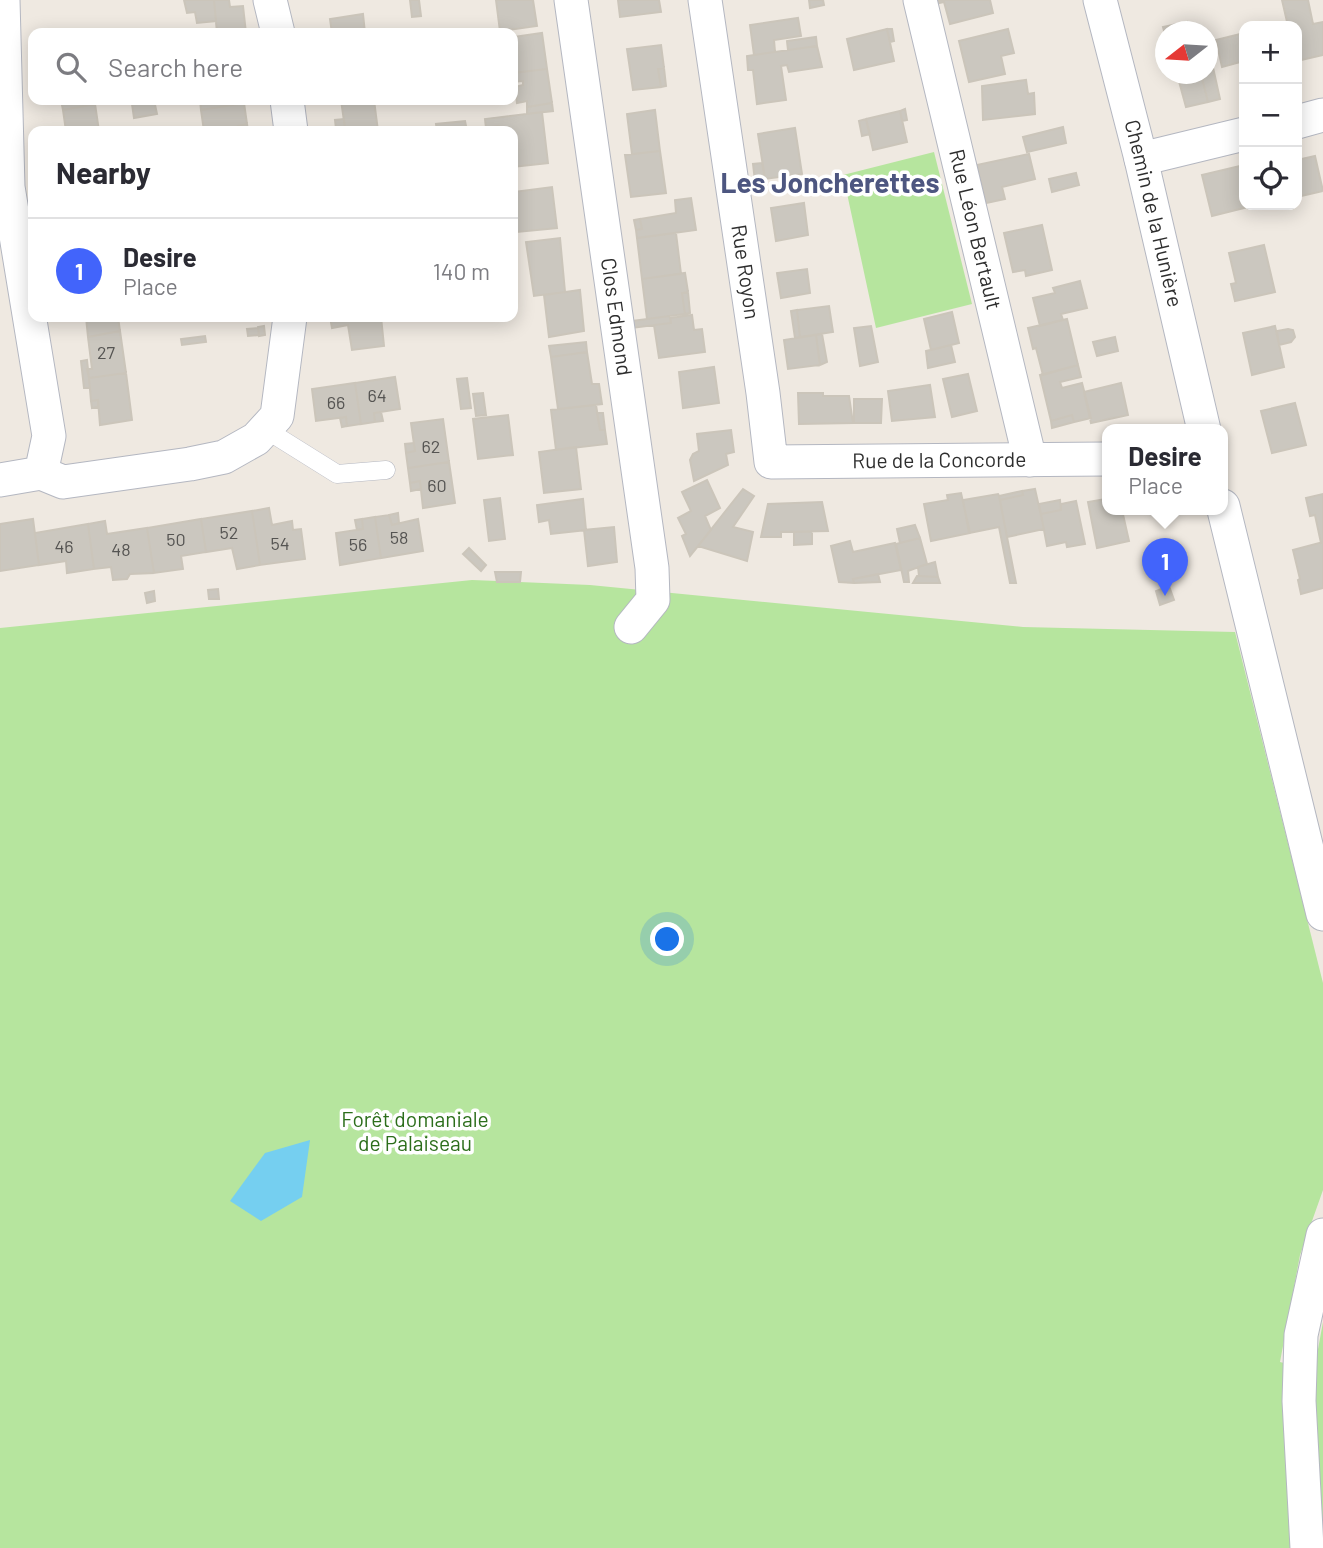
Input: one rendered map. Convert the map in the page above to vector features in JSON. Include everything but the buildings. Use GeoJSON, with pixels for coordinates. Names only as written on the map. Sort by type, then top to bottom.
{"type":"FeatureCollection","features":[{"type":"Feature","properties":{"kind":"street"},"geometry":{"type":"LineString","coordinates":[[3,0],[8,187],[28,308]]}},
{"type":"Feature","properties":{"kind":"street"},"geometry":{"type":"LineString","coordinates":[[270,0],[277,28]]}},
{"type":"Feature","properties":{"kind":"street","name":"Clos Edmond"},"geometry":{"type":"LineString","coordinates":[[571,0],[652,568],[653,600],[631,627]]}},
{"type":"Feature","properties":{"kind":"street","name":"Rue Royon"},"geometry":{"type":"LineString","coordinates":[[705,0],[764,393],[771,463]]}},
{"type":"Feature","properties":{"kind":"street","name":"Rue Léon Bertault"},"geometry":{"type":"LineString","coordinates":[[920,0],[1030,460]]}},
{"type":"Feature","properties":{"kind":"street","name":"Chemin de la Hunière"},"geometry":{"type":"LineString","coordinates":[[1100,0],[1141,159],[1203,424]]}},
{"type":"Feature","properties":{"kind":"street"},"geometry":{"type":"LineString","coordinates":[[288,105],[290,126]]}},
{"type":"Feature","properties":{"kind":"street"},"geometry":{"type":"LineString","coordinates":[[1302,121],[1323,116]]}},
{"type":"Feature","properties":{"kind":"street"},"geometry":{"type":"LineString","coordinates":[[1141,159],[1239,135]]}},
{"type":"Feature","properties":{"kind":"street"},"geometry":{"type":"LineString","coordinates":[[30,322],[49,436],[41,473]]}},
{"type":"Feature","properties":{"kind":"street"},"geometry":{"type":"LineString","coordinates":[[0,480],[41,473],[63,482],[190,464],[223,447],[256,439],[277,416],[289,322]]}},
{"type":"Feature","properties":{"kind":"street","name":"Rue de la Concorde"},"geometry":{"type":"LineString","coordinates":[[771,463],[1102,459]]}},
{"type":"Feature","properties":{"kind":"street"},"geometry":{"type":"LineString","coordinates":[[1225,515],[1323,914]]}},
{"type":"Feature","properties":{"kind":"street"},"geometry":{"type":"LineString","coordinates":[[1307,1548],[1299,1401],[1301,1335],[1323,1235]]}},
{"type":"Feature","properties":{"kind":"lane"},"geometry":{"type":"LineString","coordinates":[[265,429],[337,474],[386,470]]}},
{"type":"Feature","properties":{"kind":"green space"},"geometry":{"type":"Polygon","coordinates":[[[934,152],[972,304],[876,328],[843,175],[934,152]]]}},
{"type":"Feature","properties":{"kind":"green space","name":"Forêt domaniale de Palaiseau"},"geometry":{"type":"Polygon","coordinates":[[[472,580],[590,585],[1023,627],[1235,632],[1323,983],[1323,1190],[1300,1255],[1280,1362],[1314,1371],[1323,1322],[1323,1548],[0,1548],[0,628],[472,580]]]}},
{"type":"Feature","properties":{"kind":"water"},"geometry":{"type":"Polygon","coordinates":[[[310,1140],[302,1197],[261,1221],[230,1201],[265,1153],[310,1140]]]}},
{"type":"Feature","properties":{"kind":"place","name":"Desire"},"geometry":{"type":"Point","coordinates":[1165,596]}},
{"type":"Feature","properties":{"kind":"district","name":"Les Joncherettes"},"geometry":{"type":"Point","coordinates":[830,183]}}]}
